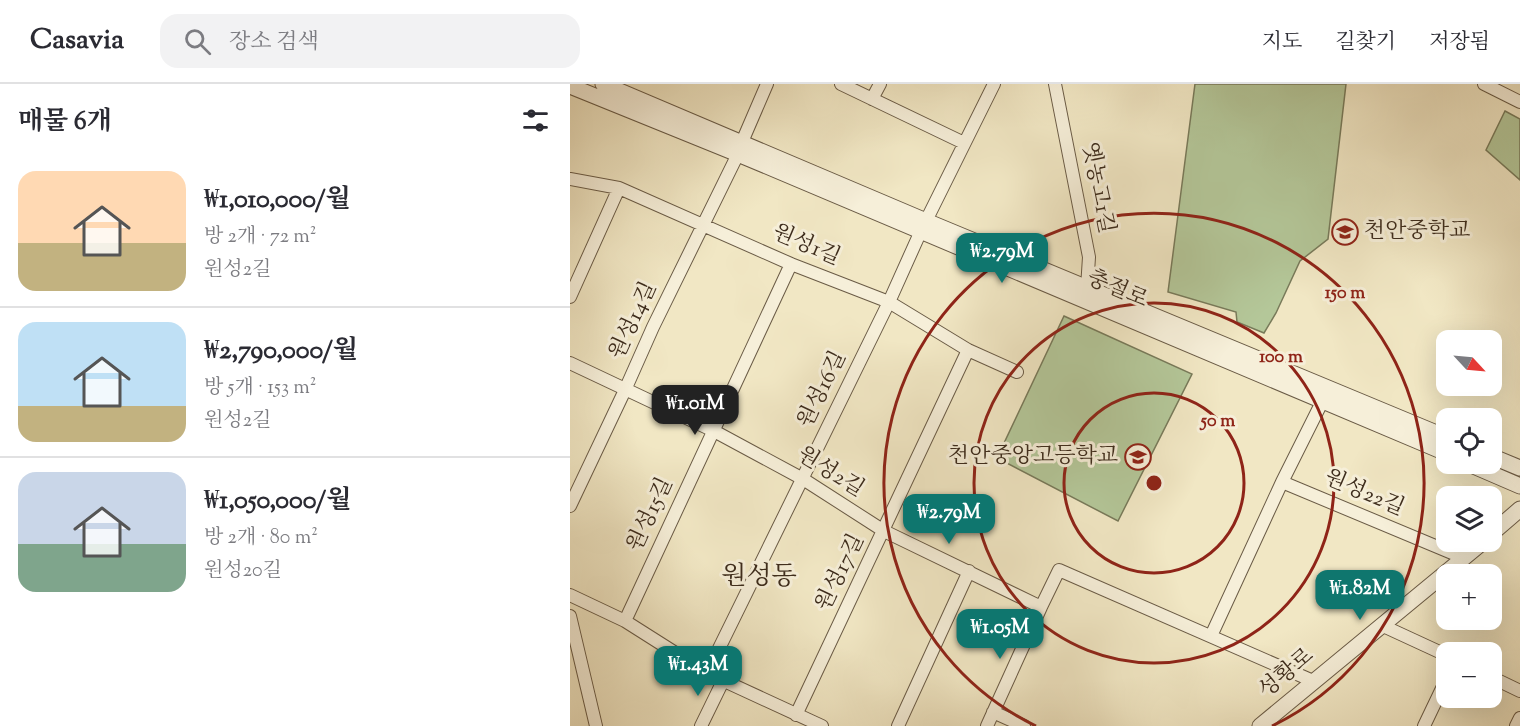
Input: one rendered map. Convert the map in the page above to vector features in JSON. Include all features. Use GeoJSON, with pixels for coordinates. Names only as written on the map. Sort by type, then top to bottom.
{"type":"FeatureCollection","features":[{"type":"Feature","properties":{"kind":"street","name":"충절로"},"geometry":{"type":"LineString","coordinates":[[603,84],[740,148],[923,227],[1084,294],[1436,433]]}},
{"type":"Feature","properties":{"kind":"street","name":"원성14길"},"geometry":{"type":"LineString","coordinates":[[570,506],[626,390],[653,327],[740,148],[767,84]]}},
{"type":"Feature","properties":{"kind":"street"},"geometry":{"type":"LineString","coordinates":[[841,84],[963,143]]}},
{"type":"Feature","properties":{"kind":"street"},"geometry":{"type":"LineString","coordinates":[[872,99],[880,84]]}},
{"type":"Feature","properties":{"kind":"street","name":"원성16길"},"geometry":{"type":"LineString","coordinates":[[707,673],[889,302],[963,143],[994,84]]}},
{"type":"Feature","properties":{"kind":"street","name":"옛농고1길"},"geometry":{"type":"LineString","coordinates":[[1054,84],[1089,257],[1084,294]]}},
{"type":"Feature","properties":{"kind":"street"},"geometry":{"type":"LineString","coordinates":[[1484,84],[1520,102]]}},
{"type":"Feature","properties":{"kind":"street","name":"충절로"},"geometry":{"type":"LineString","coordinates":[[570,86],[740,148]]}},
{"type":"Feature","properties":{"kind":"street","name":"원성1길"},"geometry":{"type":"LineString","coordinates":[[570,179],[619,188],[791,264],[889,302],[968,350],[1017,372]]}},
{"type":"Feature","properties":{"kind":"street"},"geometry":{"type":"LineString","coordinates":[[570,297],[619,188]]}},
{"type":"Feature","properties":{"kind":"street","name":"원성15길"},"geometry":{"type":"LineString","coordinates":[[625,621],[791,264]]}},
{"type":"Feature","properties":{"kind":"street","name":"충절로"},"geometry":{"type":"LineString","coordinates":[[1084,294],[1436,449]]}},
{"type":"Feature","properties":{"kind":"street","name":"원성17길"},"geometry":{"type":"LineString","coordinates":[[801,720],[884,531],[968,350]]}},
{"type":"Feature","properties":{"kind":"street","name":"원성2길"},"geometry":{"type":"LineString","coordinates":[[570,363],[714,431],[803,479],[884,531],[1041,607]]}},
{"type":"Feature","properties":{"kind":"street"},"geometry":{"type":"LineString","coordinates":[[1211,636],[1282,482],[1323,400]]}},
{"type":"Feature","properties":{"kind":"street"},"geometry":{"type":"LineString","coordinates":[[1502,461],[1520,468]]}},
{"type":"Feature","properties":{"kind":"street"},"geometry":{"type":"LineString","coordinates":[[1492,474],[1520,486]]}},
{"type":"Feature","properties":{"kind":"street","name":"원성22길"},"geometry":{"type":"LineString","coordinates":[[1282,482],[1464,558]]}},
{"type":"Feature","properties":{"kind":"street"},"geometry":{"type":"LineString","coordinates":[[1502,525],[1520,509]]}},
{"type":"Feature","properties":{"kind":"street","name":"성황로"},"geometry":{"type":"LineString","coordinates":[[1260,726],[1471,552]]}},
{"type":"Feature","properties":{"kind":"street"},"geometry":{"type":"LineString","coordinates":[[987,726],[1059,570],[1313,681]]}},
{"type":"Feature","properties":{"kind":"street"},"geometry":{"type":"LineString","coordinates":[[898,726],[969,572]]}},
{"type":"Feature","properties":{"kind":"street"},"geometry":{"type":"LineString","coordinates":[[570,595],[625,621],[707,673],[801,720],[822,726]]}},
{"type":"Feature","properties":{"kind":"street"},"geometry":{"type":"LineString","coordinates":[[570,615],[596,726]]}},
{"type":"Feature","properties":{"kind":"street"},"geometry":{"type":"LineString","coordinates":[[1381,625],[1436,650]]}},
{"type":"Feature","properties":{"kind":"street"},"geometry":{"type":"LineString","coordinates":[[701,726],[723,681]]}},
{"type":"Feature","properties":{"kind":"street"},"geometry":{"type":"LineString","coordinates":[[1502,682],[1520,691]]}},
{"type":"Feature","properties":{"kind":"street"},"geometry":{"type":"LineString","coordinates":[[1424,726],[1436,701]]}},
{"type":"Feature","properties":{"kind":"street"},"geometry":{"type":"LineString","coordinates":[[993,712],[1024,726]]}},
{"type":"Feature","properties":{"kind":"street"},"geometry":{"type":"LineString","coordinates":[[1516,726],[1520,718]]}},
{"type":"Feature","properties":{"kind":"green space"},"geometry":{"type":"Polygon","coordinates":[[[1195,84],[1346,84],[1328,239],[1300,261],[1264,333],[1237,322],[1236,312],[1168,292],[1195,84]]]}},
{"type":"Feature","properties":{"kind":"green space"},"geometry":{"type":"Polygon","coordinates":[[[1505,111],[1520,119],[1520,180],[1486,150],[1505,111]]]}},
{"type":"Feature","properties":{"kind":"green space"},"geometry":{"type":"Polygon","coordinates":[[[1064,316],[1192,374],[1118,521],[997,458],[1064,316]]]}},
{"type":"Feature","properties":{"kind":"place","name":"천안중학교"},"geometry":{"type":"Point","coordinates":[1345,232]}},
{"type":"Feature","properties":{"kind":"place","name":"천안중앙고등학교"},"geometry":{"type":"Point","coordinates":[1138,457]}},
{"type":"Feature","properties":{"kind":"district","name":"원성동"},"geometry":{"type":"Point","coordinates":[759,577]}}]}
